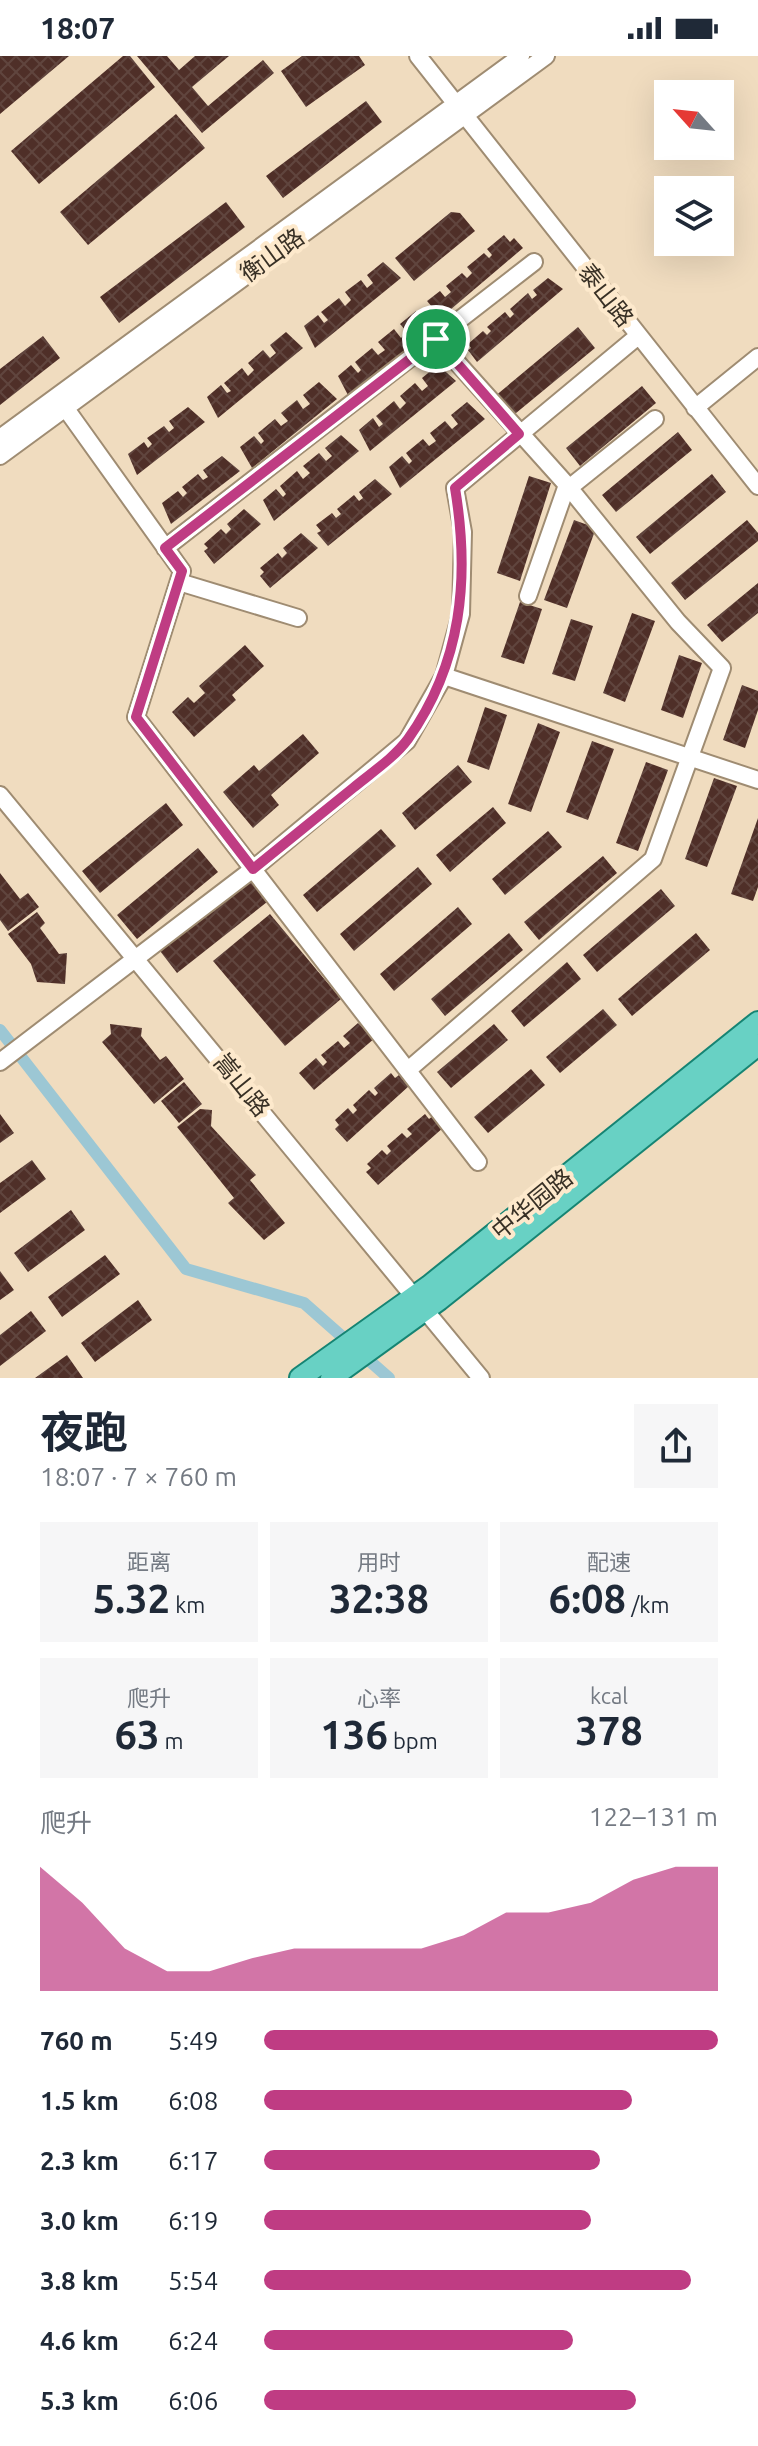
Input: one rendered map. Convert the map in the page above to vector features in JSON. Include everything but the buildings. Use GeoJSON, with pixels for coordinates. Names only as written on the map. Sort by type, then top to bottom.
{"type":"FeatureCollection","features":[{"type":"Feature","properties":{"kind":"main road","name":"中华园路"},"geometry":{"type":"LineString","coordinates":[[421,1302],[758,1022]]}},
{"type":"Feature","properties":{"kind":"main road","name":"中华园路"},"geometry":{"type":"LineString","coordinates":[[300,1378],[337,1366],[758,1045]]}},
{"type":"Feature","properties":{"kind":"street"},"geometry":{"type":"LineString","coordinates":[[418,56],[462,107]]}},
{"type":"Feature","properties":{"kind":"street","name":"衡山路"},"geometry":{"type":"LineString","coordinates":[[0,456],[462,107],[521,56]]}},
{"type":"Feature","properties":{"kind":"street","name":"衡山路"},"geometry":{"type":"LineString","coordinates":[[0,438],[462,107],[546,56]]}},
{"type":"Feature","properties":{"kind":"street","name":"泰山路"},"geometry":{"type":"LineString","coordinates":[[462,107],[758,486]]}},
{"type":"Feature","properties":{"kind":"street"},"geometry":{"type":"LineString","coordinates":[[165,548],[534,262]]}},
{"type":"Feature","properties":{"kind":"street"},"geometry":{"type":"LineString","coordinates":[[0,1061],[253,869],[407,741],[444,676],[461,614],[463,532],[455,488],[638,336]]}},
{"type":"Feature","properties":{"kind":"street"},"geometry":{"type":"LineString","coordinates":[[408,1070],[653,859],[722,668],[678,622],[568,487],[436,339]]}},
{"type":"Feature","properties":{"kind":"street"},"geometry":{"type":"LineString","coordinates":[[695,408],[758,357]]}},
{"type":"Feature","properties":{"kind":"street"},"geometry":{"type":"LineString","coordinates":[[64,406],[182,571],[136,717],[478,1162]]}},
{"type":"Feature","properties":{"kind":"street"},"geometry":{"type":"LineString","coordinates":[[528,596],[568,487],[655,419]]}},
{"type":"Feature","properties":{"kind":"street"},"geometry":{"type":"LineString","coordinates":[[179,582],[298,618]]}},
{"type":"Feature","properties":{"kind":"street"},"geometry":{"type":"LineString","coordinates":[[444,676],[758,780]]}},
{"type":"Feature","properties":{"kind":"street","name":"嵩山路"},"geometry":{"type":"LineString","coordinates":[[0,795],[481,1378]]}},
{"type":"Feature","properties":{"kind":"waterway"},"geometry":{"type":"LineString","coordinates":[[0,1030],[186,1269],[304,1303],[389,1378]]}},
{"type":"Feature","properties":{"kind":"route"},"geometry":{"type":"LineString","coordinates":[[436,339],[519,434],[455,488],[463,532],[463,571],[461,614],[452,656],[407,741],[253,869],[136,717],[182,571],[165,548],[436,339]]}}]}
